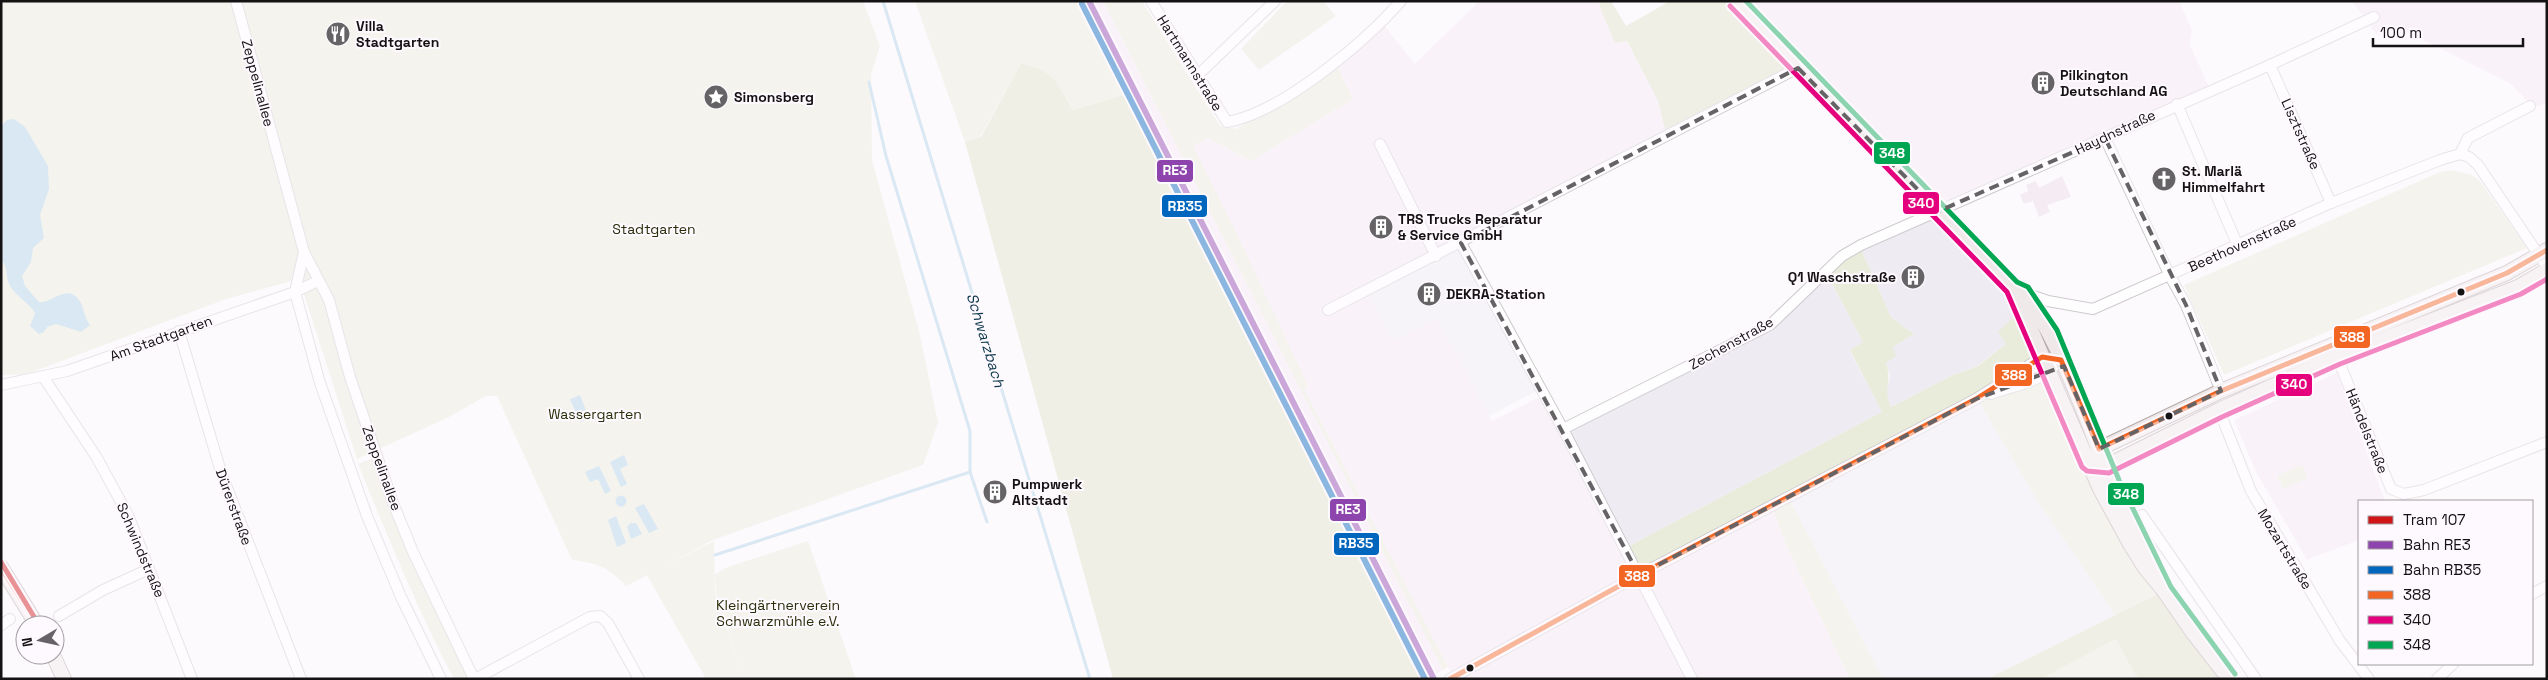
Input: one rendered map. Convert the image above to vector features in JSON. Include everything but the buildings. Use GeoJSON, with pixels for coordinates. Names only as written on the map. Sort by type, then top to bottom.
{"type":"FeatureCollection","features":[{"type":"Feature","properties":{"kind":"main road"},"geometry":{"type":"LineString","coordinates":[[1735,1],[1798,68],[2017,290],[2050,334],[2098,449],[2164,591]]}},
{"type":"Feature","properties":{"kind":"main road"},"geometry":{"type":"LineString","coordinates":[[2089,464],[2098,449],[2221,391],[2507,272],[2543,252]]}},
{"type":"Feature","properties":{"kind":"main road"},"geometry":{"type":"LineString","coordinates":[[2089,464],[2106,466],[2219,410],[2337,357],[2518,287],[2547,268]]}},
{"type":"Feature","properties":{"kind":"main road"},"geometry":{"type":"LineString","coordinates":[[2017,290],[2048,373],[2089,464],[2130,544],[2145,568],[2229,679]]}},
{"type":"Feature","properties":{"kind":"main road"},"geometry":{"type":"LineString","coordinates":[[1,566],[31,615]]}},
{"type":"Feature","properties":{"kind":"main road"},"geometry":{"type":"LineString","coordinates":[[58,665],[64,679]]}},
{"type":"Feature","properties":{"kind":"street","name":"Zeppelinallee"},"geometry":{"type":"LineString","coordinates":[[236,1],[304,252],[329,300],[350,378],[393,503],[413,552],[475,679]]}},
{"type":"Feature","properties":{"kind":"street","name":"Hartmannstraße"},"geometry":{"type":"LineString","coordinates":[[1151,1],[1227,122],[1242,120],[1290,94],[1334,63],[1388,16],[1401,1]]}},
{"type":"Feature","properties":{"kind":"street"},"geometry":{"type":"LineString","coordinates":[[1198,75],[1275,1]]}},
{"type":"Feature","properties":{"kind":"street","name":"Haydnstraße"},"geometry":{"type":"LineString","coordinates":[[1939,211],[2374,17]]}},
{"type":"Feature","properties":{"kind":"street","name":"Lisztstraße"},"geometry":{"type":"LineString","coordinates":[[2270,65],[2331,203]]}},
{"type":"Feature","properties":{"kind":"street"},"geometry":{"type":"LineString","coordinates":[[1328,310],[1798,68]]}},
{"type":"Feature","properties":{"kind":"street"},"geometry":{"type":"LineString","coordinates":[[2177,104],[2238,246]]}},
{"type":"Feature","properties":{"kind":"street"},"geometry":{"type":"LineString","coordinates":[[2530,106],[2468,138],[2460,154],[2469,157],[2478,165],[2543,252],[2547,268]]}},
{"type":"Feature","properties":{"kind":"street"},"geometry":{"type":"LineString","coordinates":[[2105,138],[2170,276],[2186,305],[2221,391]]}},
{"type":"Feature","properties":{"kind":"street"},"geometry":{"type":"LineString","coordinates":[[1380,144],[1436,256]]}},
{"type":"Feature","properties":{"kind":"street","name":"Beethovenstraße"},"geometry":{"type":"LineString","coordinates":[[2017,290],[2048,301],[2093,309],[2331,203],[2460,154]]}},
{"type":"Feature","properties":{"kind":"street","name":"Zechenstraße"},"geometry":{"type":"LineString","coordinates":[[1563,429],[1770,325],[1842,256],[1916,219],[1939,211]]}},
{"type":"Feature","properties":{"kind":"street"},"geometry":{"type":"LineString","coordinates":[[1461,243],[1563,429],[1692,679]]}},
{"type":"Feature","properties":{"kind":"street","name":"Zeppelinallee"},"geometry":{"type":"LineString","coordinates":[[304,252],[295,292],[320,383],[354,483],[390,574],[441,679]]}},
{"type":"Feature","properties":{"kind":"street","name":"Am Stadtgarten"},"geometry":{"type":"LineString","coordinates":[[1,385],[44,378],[295,292],[318,281]]}},
{"type":"Feature","properties":{"kind":"street","name":"Dürerstraße"},"geometry":{"type":"LineString","coordinates":[[179,331],[221,472],[301,679]]}},
{"type":"Feature","properties":{"kind":"street"},"geometry":{"type":"LineString","coordinates":[[1450,679],[1639,575],[1976,399],[2042,357],[2061,360]]}},
{"type":"Feature","properties":{"kind":"street","name":"Händelstraße"},"geometry":{"type":"LineString","coordinates":[[2337,357],[2390,489],[2404,494],[2424,490],[2547,442]]}},
{"type":"Feature","properties":{"kind":"street"},"geometry":{"type":"LineString","coordinates":[[1976,399],[2048,373],[2061,360]]}},
{"type":"Feature","properties":{"kind":"street","name":"Schwindstraße"},"geometry":{"type":"LineString","coordinates":[[44,378],[97,458],[128,515],[192,679]]}},
{"type":"Feature","properties":{"kind":"street","name":"Mozartstraße"},"geometry":{"type":"LineString","coordinates":[[2219,410],[2251,491],[2340,641],[2358,665]]}},
{"type":"Feature","properties":{"kind":"street"},"geometry":{"type":"LineString","coordinates":[[2142,515],[2256,679]]}},
{"type":"Feature","properties":{"kind":"street"},"geometry":{"type":"LineString","coordinates":[[61,615],[103,590],[150,568]]}},
{"type":"Feature","properties":{"kind":"street"},"geometry":{"type":"LineString","coordinates":[[2533,593],[2547,586]]}},
{"type":"Feature","properties":{"kind":"street"},"geometry":{"type":"LineString","coordinates":[[475,679],[590,617],[600,616],[608,623],[639,679]]}},
{"type":"Feature","properties":{"kind":"street","name":"Mozartstraße"},"geometry":{"type":"LineString","coordinates":[[2358,665],[2369,679]]}},
{"type":"Feature","properties":{"kind":"street"},"geometry":{"type":"LineString","coordinates":[[2437,679],[2452,665]]}},
{"type":"Feature","properties":{"kind":"highlighted area"},"geometry":{"type":"Polygon","coordinates":[[[1798,68],[1939,211],[2105,138],[2186,305],[2221,391],[2099,449],[2064,366],[1976,399],[1639,575],[1461,243],[1798,68]]]}},
{"type":"Feature","properties":{"kind":"shaded area"},"geometry":{"type":"Polygon","coordinates":[[[1081,1],[1103,1],[1443,670],[1427,679],[1406,643],[1081,1]]]}},
{"type":"Feature","properties":{"kind":"shaded area"},"geometry":{"type":"Polygon","coordinates":[[[1479,1],[1601,1],[1599,6],[1627,41],[1658,101],[1666,134],[1438,252],[1383,146],[1374,141],[1433,255],[1367,290],[1393,341],[1437,319],[1492,421],[1543,395],[1634,571],[1773,510],[1787,547],[1850,679],[1455,679],[1448,667],[1303,388],[1308,386],[1193,146],[1208,138],[1251,161],[1353,99],[1336,65],[1382,23],[1415,64],[1479,1]]]}},
{"type":"Feature","properties":{"kind":"shaded area"},"geometry":{"type":"Polygon","coordinates":[[[1742,1],[2179,1],[2192,30],[2190,45],[2209,87],[1940,209],[1742,1]]]}},
{"type":"Feature","properties":{"kind":"shaded area"},"geometry":{"type":"Polygon","coordinates":[[[2352,1],[2547,1],[2547,102],[2534,108],[2511,84],[2407,32],[2377,35],[2352,1]]]}},
{"type":"Feature","properties":{"kind":"shaded area"},"geometry":{"type":"Polygon","coordinates":[[[2062,176],[2071,197],[2047,205],[2050,212],[2039,217],[2033,201],[2024,204],[2020,195],[2028,191],[2026,185],[2036,181],[2039,188],[2062,176]]]}},
{"type":"Feature","properties":{"kind":"shaded area"},"geometry":{"type":"Polygon","coordinates":[[[1938,214],[2011,289],[2020,310],[2006,344],[1977,366],[1953,375],[1891,407],[1886,395],[1890,376],[1886,363],[1893,347],[1914,334],[1891,317],[1860,247],[1938,214]]]}},
{"type":"Feature","properties":{"kind":"shaded area"},"geometry":{"type":"Polygon","coordinates":[[[1461,246],[1540,389],[1489,416],[1437,319],[1393,341],[1368,293],[1461,246]]]}},
{"type":"Feature","properties":{"kind":"shaded area"},"geometry":{"type":"Polygon","coordinates":[[[1827,274],[1863,342],[1850,351],[1882,412],[1627,547],[1566,430],[1772,326],[1827,274]]]}},
{"type":"Feature","properties":{"kind":"shaded area"},"geometry":{"type":"Polygon","coordinates":[[[2337,373],[2385,500],[2358,500],[2358,540],[2307,560],[2256,472],[2234,420],[2337,373]]]}},
{"type":"Feature","properties":{"kind":"shaded area"},"geometry":{"type":"Polygon","coordinates":[[[1978,400],[2035,497],[2116,616],[1987,679],[1883,679],[1791,502],[1978,400]]]}},
{"type":"Feature","properties":{"kind":"green space","name":"Stadtgarten"},"geometry":{"type":"Polygon","coordinates":[[[1,1],[863,1],[880,46],[871,75],[872,160],[920,335],[938,423],[923,465],[713,540],[661,568],[714,541],[715,593],[743,675],[716,593],[715,574],[728,567],[808,541],[856,679],[706,679],[647,575],[626,586],[614,574],[602,567],[572,560],[497,396],[486,396],[449,417],[357,459],[299,279],[226,299],[27,374],[1,375],[1,1]]]}},
{"type":"Feature","properties":{"kind":"green space"},"geometry":{"type":"Polygon","coordinates":[[[915,1],[1081,1],[1127,94],[1073,110],[1054,79],[1042,70],[1021,63],[980,137],[965,142],[915,1]]]}},
{"type":"Feature","properties":{"kind":"green space"},"geometry":{"type":"Polygon","coordinates":[[[1103,1],[1142,1],[1220,126],[1236,129],[1336,65],[1353,99],[1251,161],[1208,138],[1193,146],[1237,234],[1308,386],[1304,389],[1448,667],[1443,670],[1103,1]]]}},
{"type":"Feature","properties":{"kind":"green space"},"geometry":{"type":"Polygon","coordinates":[[[1287,1],[1323,1],[1336,16],[1259,70],[1241,49],[1287,1]]]}},
{"type":"Feature","properties":{"kind":"green space"},"geometry":{"type":"Polygon","coordinates":[[[1601,1],[1611,1],[1626,26],[1670,1],[1731,1],[1794,67],[1666,134],[1658,101],[1627,41],[1615,43],[1599,6],[1601,1]]]}},
{"type":"Feature","properties":{"kind":"green space"},"geometry":{"type":"Polygon","coordinates":[[[1021,63],[1049,74],[1073,110],[1127,94],[1425,679],[1113,679],[965,142],[981,137],[1021,63]]]}},
{"type":"Feature","properties":{"kind":"green space"},"geometry":{"type":"Polygon","coordinates":[[[2451,170],[2472,175],[2480,181],[2527,248],[2224,375],[2184,285],[2440,172],[2451,170]]]}},
{"type":"Feature","properties":{"kind":"green space"},"geometry":{"type":"Polygon","coordinates":[[[1860,247],[1891,317],[1914,334],[1893,347],[1896,356],[1886,363],[1888,370],[1887,395],[1891,407],[1953,375],[1978,366],[2006,344],[1998,332],[2020,310],[2040,356],[1985,390],[1640,572],[1627,547],[1882,412],[1850,350],[1863,342],[1827,274],[1860,247]]]}},
{"type":"Feature","properties":{"kind":"green space"},"geometry":{"type":"Polygon","coordinates":[[[2048,374],[2162,592],[2116,616],[2035,497],[1978,400],[2048,374]]]}},
{"type":"Feature","properties":{"kind":"green space"},"geometry":{"type":"Polygon","coordinates":[[[377,456],[469,679],[454,679],[440,653],[369,491],[358,464],[377,456]]]}},
{"type":"Feature","properties":{"kind":"green space"},"geometry":{"type":"Polygon","coordinates":[[[2302,465],[2308,478],[2283,489],[2277,476],[2302,465]]]}},
{"type":"Feature","properties":{"kind":"green space"},"geometry":{"type":"Polygon","coordinates":[[[1791,502],[1883,679],[1850,679],[1787,547],[1773,510],[1791,502]]]}},
{"type":"Feature","properties":{"kind":"green space"},"geometry":{"type":"Polygon","coordinates":[[[2162,592],[2227,679],[2141,679],[2134,673],[2116,639],[2041,679],[1987,679],[2162,592]]]}},
{"type":"Feature","properties":{"kind":"green space"},"geometry":{"type":"Polygon","coordinates":[[[2116,639],[2134,673],[2141,679],[2041,679],[2116,639]]]}},
{"type":"Feature","properties":{"kind":"water"},"geometry":{"type":"Polygon","coordinates":[[[14,119],[25,127],[48,166],[49,189],[40,215],[44,238],[33,248],[31,262],[22,276],[25,286],[39,302],[69,293],[74,295],[81,303],[90,325],[81,332],[56,324],[47,327],[44,332],[39,334],[30,326],[35,313],[10,286],[5,266],[1,260],[1,126],[7,120],[14,119]]]}},
{"type":"Feature","properties":{"kind":"water"},"geometry":{"type":"Polygon","coordinates":[[[580,395],[589,418],[580,422],[570,399],[580,395]]]}},
{"type":"Feature","properties":{"kind":"water"},"geometry":{"type":"Polygon","coordinates":[[[624,455],[628,465],[620,469],[627,484],[621,487],[610,462],[624,455]]]}},
{"type":"Feature","properties":{"kind":"water"},"geometry":{"type":"Polygon","coordinates":[[[599,466],[611,491],[605,494],[598,479],[590,482],[585,472],[599,466]]]}},
{"type":"Feature","properties":{"kind":"water"},"geometry":{"type":"Polygon","coordinates":[[[621,495],[627,501],[621,507],[615,501],[621,495]]]}},
{"type":"Feature","properties":{"kind":"water"},"geometry":{"type":"Polygon","coordinates":[[[644,504],[658,529],[649,533],[635,508],[644,504]]]}},
{"type":"Feature","properties":{"kind":"water"},"geometry":{"type":"Polygon","coordinates":[[[616,516],[626,543],[617,547],[608,520],[616,516]]]}},
{"type":"Feature","properties":{"kind":"water"},"geometry":{"type":"Polygon","coordinates":[[[631,523],[636,523],[642,534],[631,539],[627,527],[631,523]]]}},
{"type":"Feature","properties":{"kind":"waterway","name":"Schwarzbach"},"geometry":{"type":"LineString","coordinates":[[883,1],[1090,679]]}},
{"type":"Feature","properties":{"kind":"waterway"},"geometry":{"type":"LineString","coordinates":[[869,82],[886,156],[970,431],[970,472],[987,522]]}},
{"type":"Feature","properties":{"kind":"waterway"},"geometry":{"type":"LineString","coordinates":[[715,555],[970,472]]}},
{"type":"Feature","properties":{"kind":"tram line","name":"107"},"geometry":{"type":"LineString","coordinates":[[1,562],[33,615]]}},
{"type":"Feature","properties":{"kind":"rail line","name":"RE3"},"geometry":{"type":"LineString","coordinates":[[1089,1],[1434,679]]}},
{"type":"Feature","properties":{"kind":"rail line","name":"RB35"},"geometry":{"type":"LineString","coordinates":[[1082,4],[1425,679]]}},
{"type":"Feature","properties":{"kind":"transit line","name":"348"},"geometry":{"type":"LineString","coordinates":[[1746,1],[2017,282],[2028,287],[2057,330],[2119,480],[2171,587],[2235,674]]}},
{"type":"Feature","properties":{"kind":"transit line","name":"340"},"geometry":{"type":"LineString","coordinates":[[1730,6],[2007,292],[2082,467],[2087,471],[2109,473],[2222,417],[2340,364],[2521,294],[2547,279]]}},
{"type":"Feature","properties":{"kind":"transit line","name":"388"},"geometry":{"type":"LineString","coordinates":[[1450,679],[1639,575],[1976,399],[2042,357],[2061,360],[2099,449],[2221,391],[2507,273],[2547,250]]}},
{"type":"Feature","properties":{"kind":"transit line","name":"388"},"geometry":{"type":"LineString","coordinates":[[1,567],[31,615]]}},
{"type":"Feature","properties":{"kind":"place","name":"Villa Stadtgarten"},"geometry":{"type":"Point","coordinates":[338,34]}},
{"type":"Feature","properties":{"kind":"place","name":"Pilkington Deutschland AG"},"geometry":{"type":"Point","coordinates":[2043,83]}},
{"type":"Feature","properties":{"kind":"place","name":"Simonsberg"},"geometry":{"type":"Point","coordinates":[716,97]}},
{"type":"Feature","properties":{"kind":"place","name":"St. Marlä Himmelfahrt"},"geometry":{"type":"Point","coordinates":[2164,179]}},
{"type":"Feature","properties":{"kind":"place","name":"TRS Trucks Reparatur & Service GmbH"},"geometry":{"type":"Point","coordinates":[1381,227]}},
{"type":"Feature","properties":{"kind":"place","name":"Q1 Waschstraße"},"geometry":{"type":"Point","coordinates":[1913,277]}},
{"type":"Feature","properties":{"kind":"place","name":"DEKRA-Station"},"geometry":{"type":"Point","coordinates":[1429,294]}},
{"type":"Feature","properties":{"kind":"place","name":"Pumpwerk Altstadt"},"geometry":{"type":"Point","coordinates":[995,492]}},
{"type":"Feature","properties":{"kind":"park label","name":"Wassergarten"},"geometry":{"type":"Point","coordinates":[595,414]}},
{"type":"Feature","properties":{"kind":"park label","name":"Kleingärtnerverein Schwarzmühle e.V."},"geometry":{"type":"Point","coordinates":[778,614]}}]}
